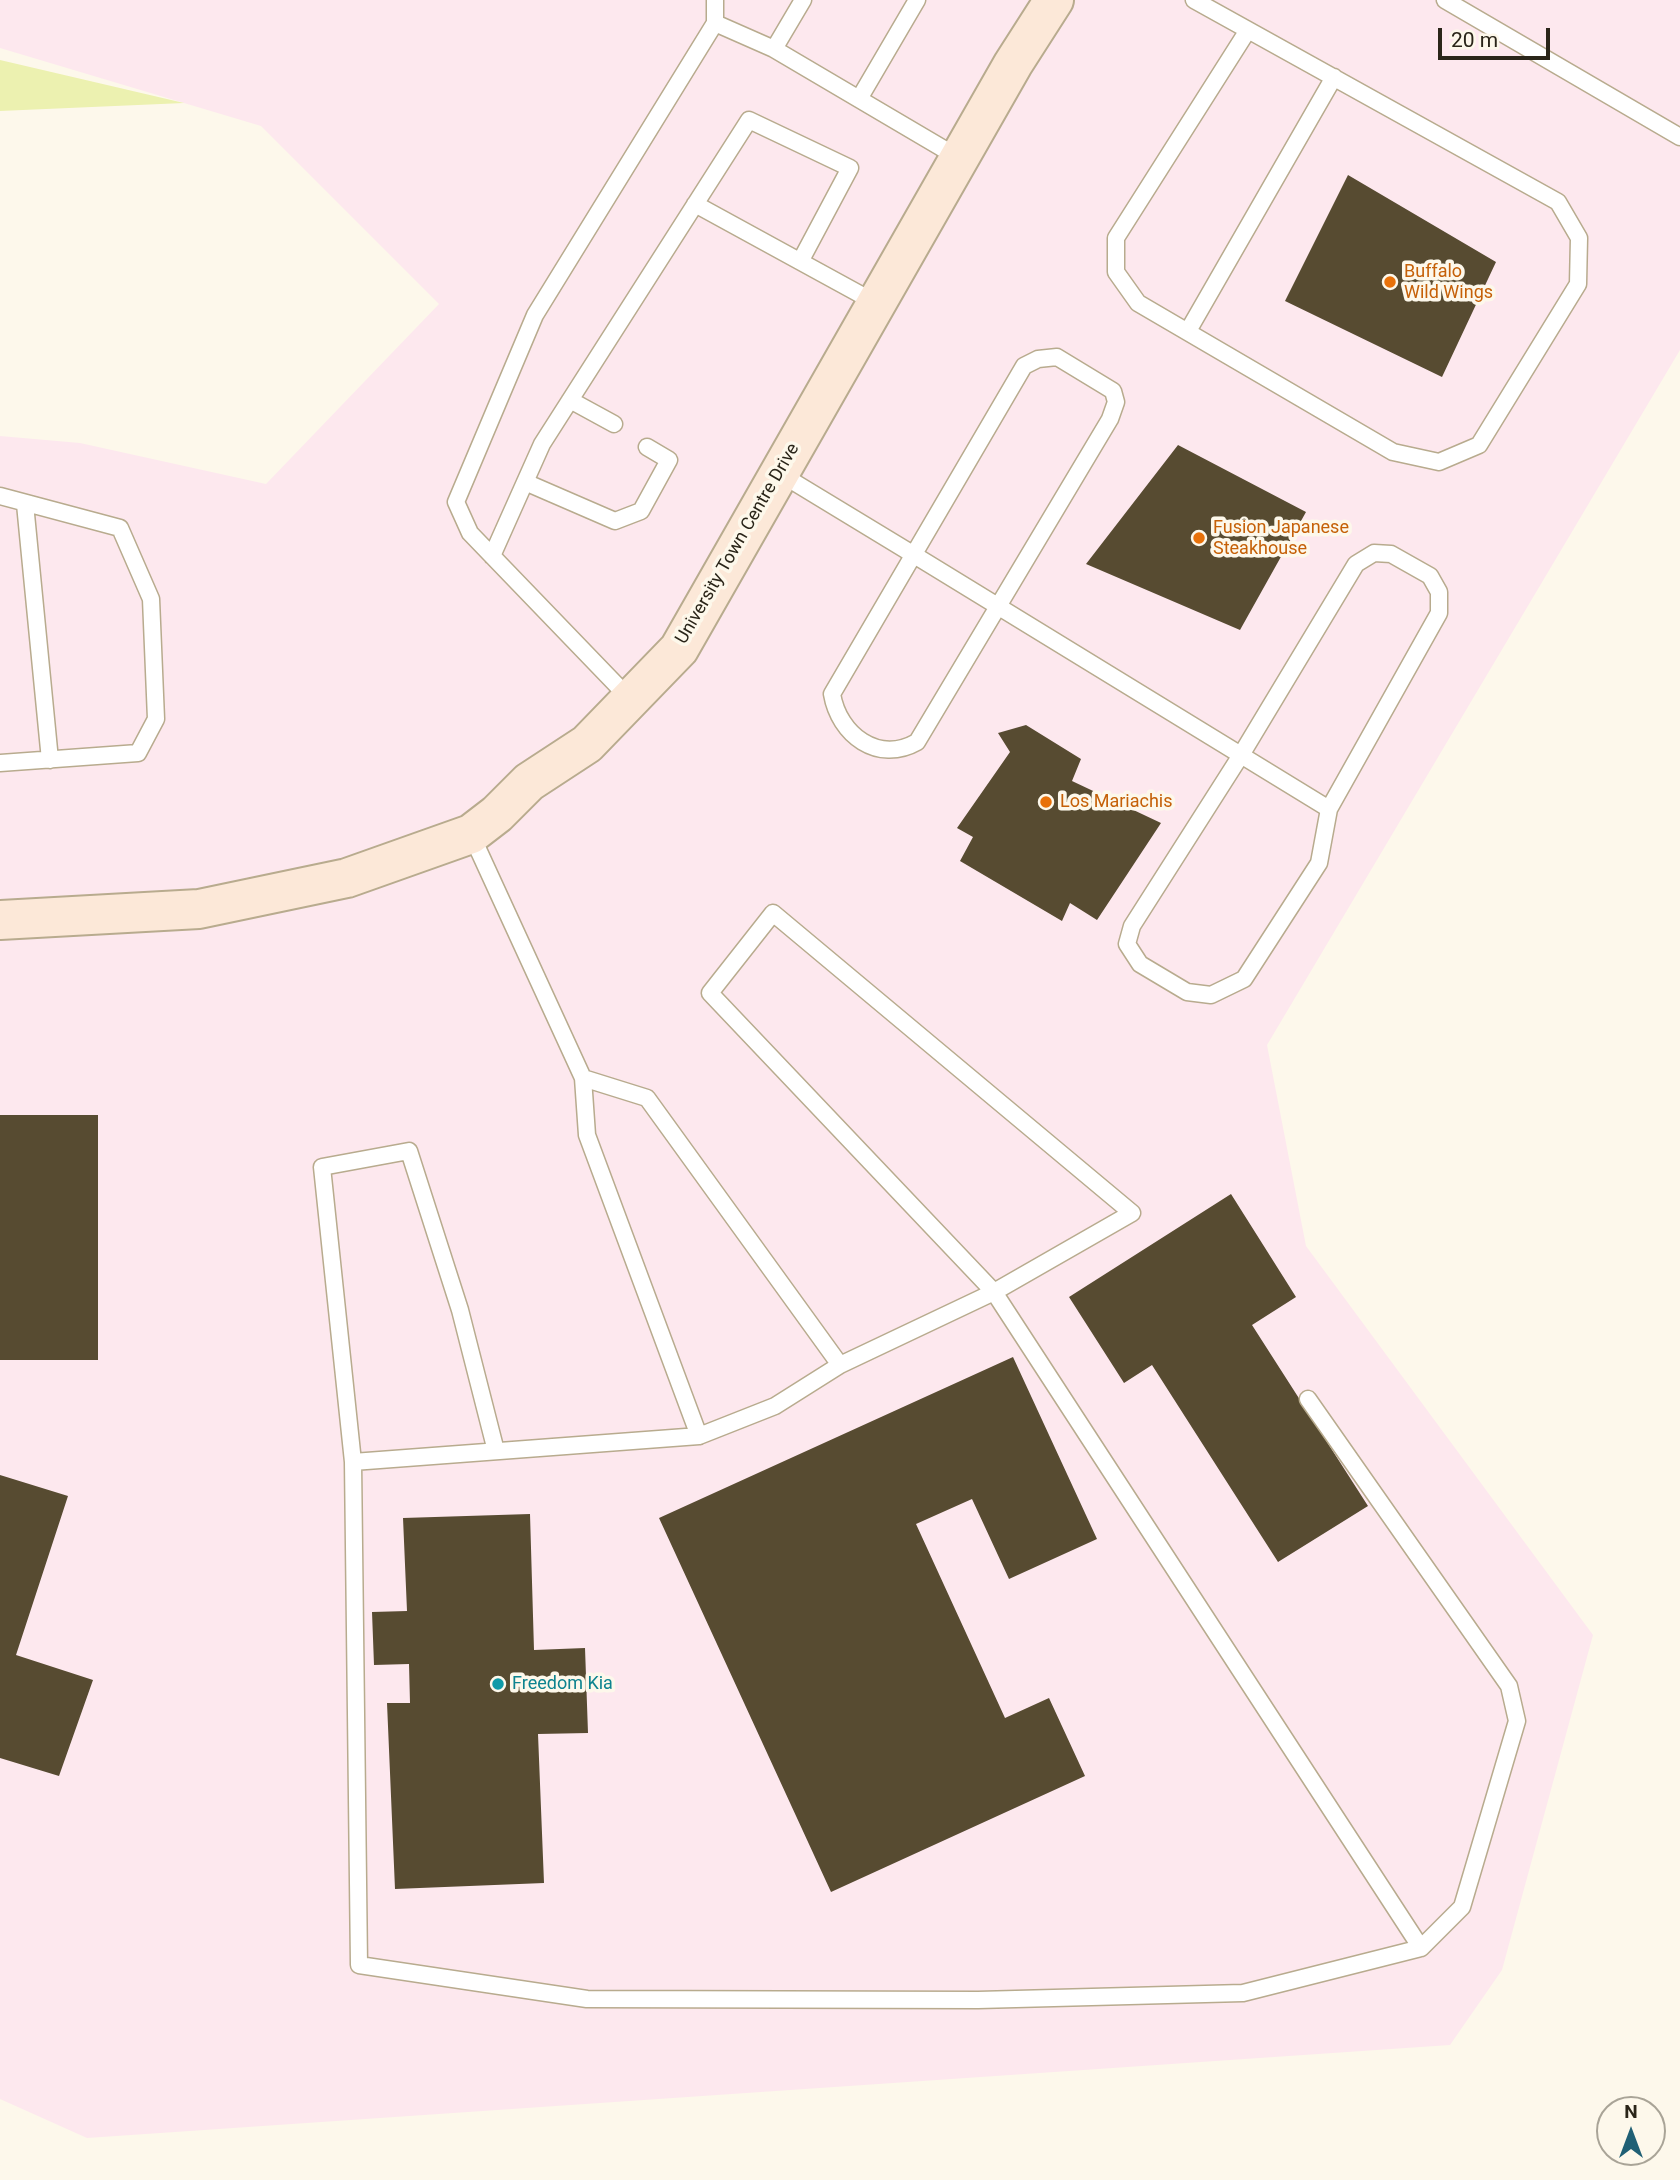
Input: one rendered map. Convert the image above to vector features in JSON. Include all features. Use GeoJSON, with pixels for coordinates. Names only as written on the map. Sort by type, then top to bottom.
{"type":"FeatureCollection","features":[{"type":"Feature","properties":{"kind":"street","name":"University Town Centre Drive"},"geometry":{"type":"LineString","coordinates":[[0,920],[199,909],[347,878],[471,834],[497,814],[528,782],[587,744],[679,649],[1013,64],[1054,0]]}},
{"type":"Feature","properties":{"kind":"lane"},"geometry":{"type":"LineString","coordinates":[[630,699],[470,533],[456,502],[535,315],[715,23],[715,0]]}},
{"type":"Feature","properties":{"kind":"lane"},"geometry":{"type":"LineString","coordinates":[[775,49],[803,0]]}},
{"type":"Feature","properties":{"kind":"lane"},"geometry":{"type":"LineString","coordinates":[[859,99],[917,0]]}},
{"type":"Feature","properties":{"kind":"lane"},"geometry":{"type":"LineString","coordinates":[[1194,0],[1558,202],[1579,238],[1578,284],[1479,445],[1439,462],[1393,452],[1139,303],[1116,272],[1116,238],[1248,30]]}},
{"type":"Feature","properties":{"kind":"lane"},"geometry":{"type":"LineString","coordinates":[[1445,0],[1680,137]]}},
{"type":"Feature","properties":{"kind":"lane"},"geometry":{"type":"LineString","coordinates":[[715,23],[775,49],[959,158]]}},
{"type":"Feature","properties":{"kind":"lane"},"geometry":{"type":"LineString","coordinates":[[1188,331],[1334,78]]}},
{"type":"Feature","properties":{"kind":"lane"},"geometry":{"type":"LineString","coordinates":[[492,556],[542,444],[749,120],[850,168],[800,260]]}},
{"type":"Feature","properties":{"kind":"lane"},"geometry":{"type":"LineString","coordinates":[[695,204],[876,303]]}},
{"type":"Feature","properties":{"kind":"lane"},"geometry":{"type":"LineString","coordinates":[[1058,357],[1113,391],[1116,402],[1110,419],[917,742],[901,751],[884,752],[844,729],[835,712],[832,694],[914,555],[1024,366],[1038,359],[1058,357]]}},
{"type":"Feature","properties":{"kind":"lane"},"geometry":{"type":"LineString","coordinates":[[570,400],[614,424]]}},
{"type":"Feature","properties":{"kind":"lane"},"geometry":{"type":"LineString","coordinates":[[525,482],[615,521],[641,511],[669,460],[647,447]]}},
{"type":"Feature","properties":{"kind":"lane"},"geometry":{"type":"LineString","coordinates":[[779,473],[1329,809]]}},
{"type":"Feature","properties":{"kind":"lane"},"geometry":{"type":"LineString","coordinates":[[0,496],[120,528],[150,599],[156,719],[138,754],[0,763]]}},
{"type":"Feature","properties":{"kind":"lane"},"geometry":{"type":"LineString","coordinates":[[25,504],[50,760]]}},
{"type":"Feature","properties":{"kind":"lane"},"geometry":{"type":"LineString","coordinates":[[1374,553],[1391,554],[1430,576],[1439,592],[1439,613],[1329,809],[1319,863],[1244,979],[1211,995],[1187,992],[1140,964],[1127,944],[1132,926],[1241,755],[1356,564],[1374,553]]}},
{"type":"Feature","properties":{"kind":"lane"},"geometry":{"type":"LineString","coordinates":[[471,834],[583,1078],[587,1135],[699,1436]]}},
{"type":"Feature","properties":{"kind":"lane"},"geometry":{"type":"LineString","coordinates":[[353,1462],[699,1436],[775,1406],[840,1365],[994,1292],[1132,1213],[773,913],[710,993],[994,1292],[1420,1948]]}},
{"type":"Feature","properties":{"kind":"lane"},"geometry":{"type":"LineString","coordinates":[[583,1078],[647,1098],[840,1365]]}},
{"type":"Feature","properties":{"kind":"lane"},"geometry":{"type":"LineString","coordinates":[[496,1451],[460,1310],[410,1151],[322,1167],[353,1462],[352,1584],[359,1965],[587,1999],[978,2000],[1243,1993],[1420,1948],[1462,1907],[1517,1721],[1509,1686],[1308,1399]]}},
{"type":"Feature","properties":{"kind":"shaded area"},"geometry":{"type":"Polygon","coordinates":[[[0,0],[1680,0],[1680,350],[1267,1045],[1306,1246],[1593,1635],[1502,1970],[1450,2045],[87,2138],[0,2099],[0,436],[80,443],[266,484],[439,304],[261,126],[0,48],[0,0]]]}},
{"type":"Feature","properties":{"kind":"green space"},"geometry":{"type":"Polygon","coordinates":[[[0,60],[184,103],[0,111],[0,60]]]}},
{"type":"Feature","properties":{"kind":"building","name":"Buffalo Wild Wings"},"geometry":{"type":"Polygon","coordinates":[[[1348,175],[1496,262],[1442,377],[1285,301],[1348,175]]]}},
{"type":"Feature","properties":{"kind":"building","name":"Fusion Japanese Steakhouse"},"geometry":{"type":"Polygon","coordinates":[[[1178,445],[1306,512],[1240,630],[1086,564],[1178,445]]]}},
{"type":"Feature","properties":{"kind":"building","name":"Los Mariachis"},"geometry":{"type":"Polygon","coordinates":[[[1026,725],[1081,759],[1072,781],[1161,823],[1097,920],[1070,903],[1062,921],[960,861],[973,837],[957,828],[1010,752],[998,733],[1026,725]]]}},
{"type":"Feature","properties":{"kind":"building"},"geometry":{"type":"Polygon","coordinates":[[[0,1115],[98,1115],[98,1360],[0,1360],[0,1115]]]}},
{"type":"Feature","properties":{"kind":"building"},"geometry":{"type":"Polygon","coordinates":[[[1231,1194],[1296,1297],[1252,1325],[1368,1506],[1278,1562],[1152,1365],[1124,1383],[1069,1297],[1231,1194]]]}},
{"type":"Feature","properties":{"kind":"building"},"geometry":{"type":"Polygon","coordinates":[[[1013,1357],[1097,1539],[1009,1579],[972,1499],[916,1524],[1005,1718],[1049,1698],[1085,1776],[831,1892],[659,1518],[1013,1357]]]}},
{"type":"Feature","properties":{"kind":"building"},"geometry":{"type":"Polygon","coordinates":[[[0,1475],[68,1496],[16,1655],[93,1680],[59,1776],[0,1758],[0,1475]]]}},
{"type":"Feature","properties":{"kind":"building","name":"Freedom Kia"},"geometry":{"type":"Polygon","coordinates":[[[530,1514],[534,1650],[585,1648],[588,1733],[538,1734],[544,1883],[395,1889],[387,1703],[410,1703],[409,1664],[374,1665],[372,1612],[407,1611],[403,1518],[530,1514]]]}},
{"type":"Feature","properties":{"kind":"place","name":"Buffalo Wild Wings"},"geometry":{"type":"Point","coordinates":[1390,282]}},
{"type":"Feature","properties":{"kind":"place","name":"Fusion Japanese Steakhouse"},"geometry":{"type":"Point","coordinates":[1199,538]}},
{"type":"Feature","properties":{"kind":"place","name":"Los Mariachis"},"geometry":{"type":"Point","coordinates":[1046,802]}},
{"type":"Feature","properties":{"kind":"place","name":"Freedom Kia"},"geometry":{"type":"Point","coordinates":[498,1684]}}]}
